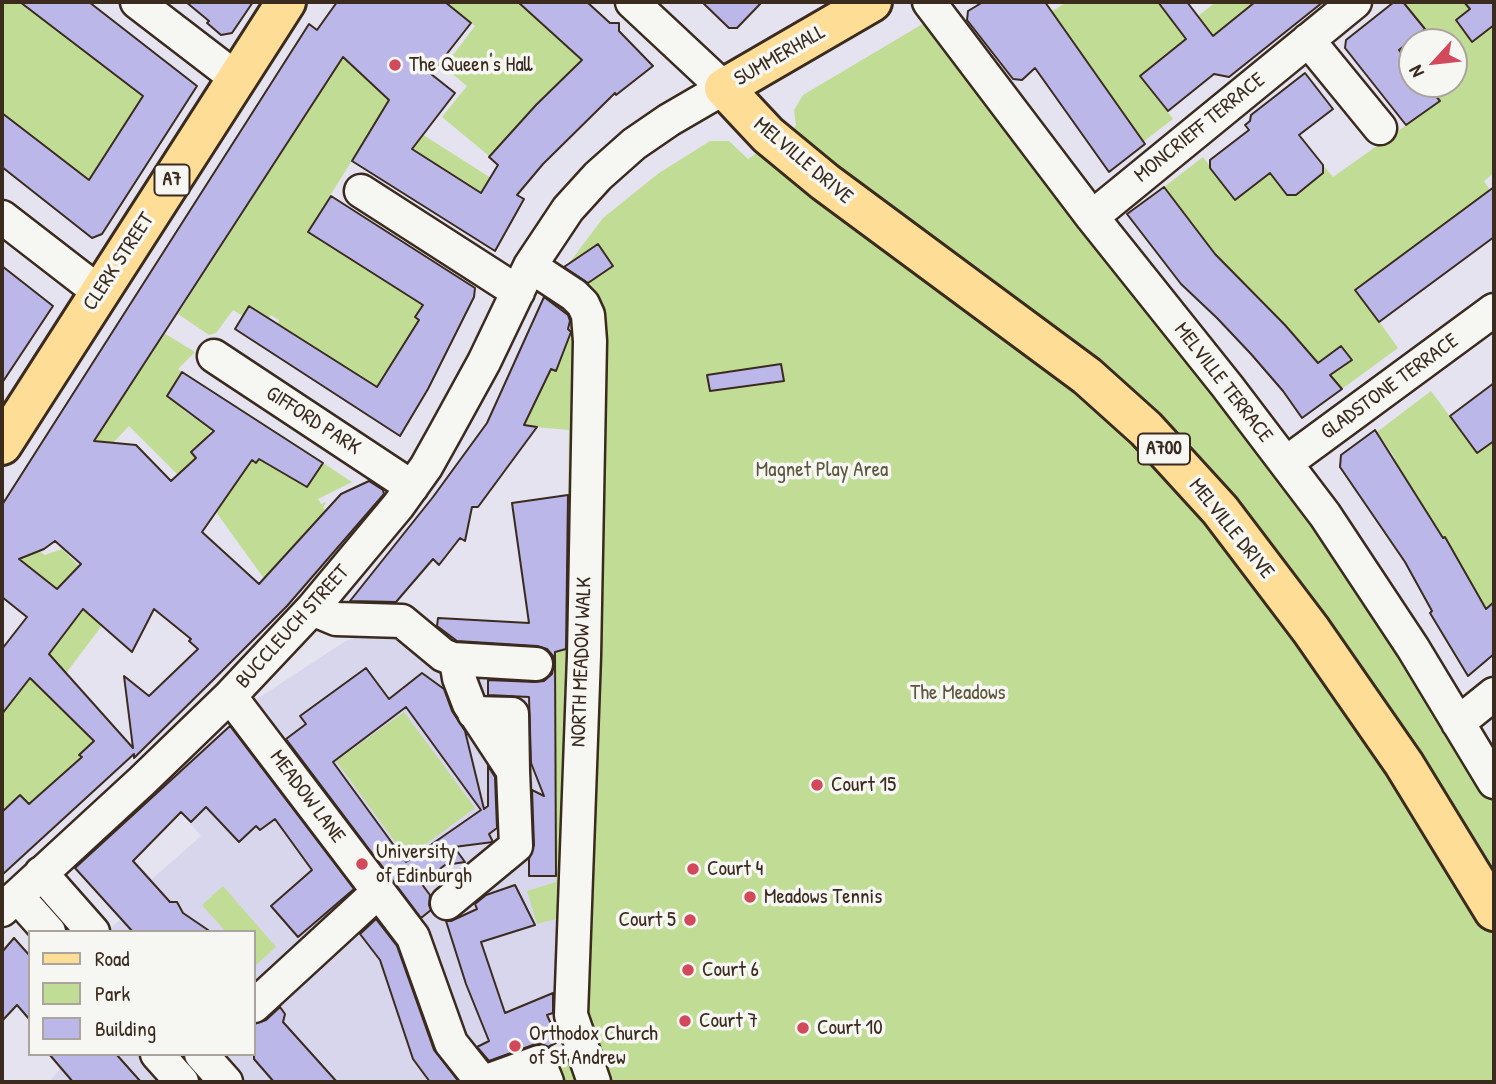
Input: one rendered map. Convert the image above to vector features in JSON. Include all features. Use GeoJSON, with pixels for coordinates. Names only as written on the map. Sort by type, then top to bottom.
{"type":"FeatureCollection","features":[{"type":"Feature","properties":{"kind":"main road","name":"A7"},"geometry":{"type":"LineString","coordinates":[[236,78],[286,2]]}},
{"type":"Feature","properties":{"kind":"main road","name":"SUMMERHALL"},"geometry":{"type":"LineString","coordinates":[[724,88],[872,2]]}},
{"type":"Feature","properties":{"kind":"main road","name":"CLERK STREET"},"geometry":{"type":"LineString","coordinates":[[2,445],[236,78]]}},
{"type":"Feature","properties":{"kind":"main road","name":"MELVILLE DRIVE"},"geometry":{"type":"LineString","coordinates":[[724,88],[768,135],[825,182],[1087,376],[1146,429],[1220,510],[1311,630],[1404,764],[1494,911]]}},
{"type":"Feature","properties":{"kind":"street"},"geometry":{"type":"LineString","coordinates":[[137,2],[236,78]]}},
{"type":"Feature","properties":{"kind":"street"},"geometry":{"type":"LineString","coordinates":[[632,2],[724,88]]}},
{"type":"Feature","properties":{"kind":"street","name":"MELVILLE TERRACE"},"geometry":{"type":"LineString","coordinates":[[929,2],[1092,217],[1286,463],[1365,573],[1494,782]]}},
{"type":"Feature","properties":{"kind":"street","name":"MONCRIEFF TERRACE"},"geometry":{"type":"LineString","coordinates":[[1092,217],[1355,2]]}},
{"type":"Feature","properties":{"kind":"street"},"geometry":{"type":"LineString","coordinates":[[1308,40],[1380,128]]}},
{"type":"Feature","properties":{"kind":"street","name":"BUCCLEUCH STREET"},"geometry":{"type":"LineString","coordinates":[[9,903],[230,696],[345,571],[426,467],[467,394],[524,279],[568,209],[614,161],[669,120],[724,88]]}},
{"type":"Feature","properties":{"kind":"street","name":"NORTH MEADOW WALK"},"geometry":{"type":"LineString","coordinates":[[361,191],[524,279],[574,295],[583,304],[588,315],[590,341],[584,643],[571,1015],[594,1082]]}},
{"type":"Feature","properties":{"kind":"street"},"geometry":{"type":"LineString","coordinates":[[2,216],[99,292]]}},
{"type":"Feature","properties":{"kind":"street","name":"GLADSTONE TERRACE"},"geometry":{"type":"LineString","coordinates":[[1286,463],[1494,310]]}},
{"type":"Feature","properties":{"kind":"street","name":"GIFFORD PARK"},"geometry":{"type":"LineString","coordinates":[[214,356],[412,486]]}},
{"type":"Feature","properties":{"kind":"street"},"geometry":{"type":"LineString","coordinates":[[312,608],[336,619],[402,621],[443,654],[456,660],[536,664]]}},
{"type":"Feature","properties":{"kind":"street"},"geometry":{"type":"LineString","coordinates":[[447,903],[516,846],[513,771],[463,692],[456,660]]}},
{"type":"Feature","properties":{"kind":"street"},"geometry":{"type":"LineString","coordinates":[[1458,723],[1494,694]]}},
{"type":"Feature","properties":{"kind":"street","name":"MEADOW LANE"},"geometry":{"type":"LineString","coordinates":[[230,696],[412,937],[451,1043],[483,1082],[539,1062],[547,1082]]}},
{"type":"Feature","properties":{"kind":"street"},"geometry":{"type":"LineString","coordinates":[[41,873],[91,930]]}},
{"type":"Feature","properties":{"kind":"street"},"geometry":{"type":"LineString","coordinates":[[256,1004],[378,892]]}},
{"type":"Feature","properties":{"kind":"street"},"geometry":{"type":"LineString","coordinates":[[9,903],[46,930]]}},
{"type":"Feature","properties":{"kind":"street"},"geometry":{"type":"LineString","coordinates":[[159,1056],[181,1082]]}},
{"type":"Feature","properties":{"kind":"street"},"geometry":{"type":"LineString","coordinates":[[204,1056],[226,1082]]}},
{"type":"Feature","properties":{"kind":"shaded area","name":"University of Edinburgh"},"geometry":{"type":"Polygon","coordinates":[[[365,633],[394,633],[453,674],[555,674],[558,1011],[473,1048],[464,1082],[49,1082],[60,1069],[50,1056],[256,1056],[256,930],[108,930],[122,918],[126,852],[152,879],[201,836],[160,788],[254,701],[344,642],[365,633]]]}},
{"type":"Feature","properties":{"kind":"green space"},"geometry":{"type":"Polygon","coordinates":[[[2,2],[20,2],[144,94],[91,176],[94,181],[89,188],[79,173],[2,112],[2,2]]]}},
{"type":"Feature","properties":{"kind":"green space"},"geometry":{"type":"Polygon","coordinates":[[[445,2],[518,2],[583,60],[489,156],[442,117],[467,86],[444,67],[475,26],[445,2]]]}},
{"type":"Feature","properties":{"kind":"green space"},"geometry":{"type":"Polygon","coordinates":[[[1067,2],[1158,2],[1180,30],[1216,2],[1255,2],[1206,41],[1197,30],[1140,76],[1173,119],[1143,142],[1071,39],[1049,13],[1067,2]]]}},
{"type":"Feature","properties":{"kind":"green space"},"geometry":{"type":"Polygon","coordinates":[[[1403,2],[1467,2],[1470,9],[1456,20],[1462,28],[1424,28],[1403,2]]]}},
{"type":"Feature","properties":{"kind":"green space","name":"The Meadows"},"geometry":{"type":"Polygon","coordinates":[[[931,19],[1360,579],[1494,798],[1494,1082],[561,1082],[556,1067],[570,1058],[558,1011],[556,919],[537,924],[527,891],[556,882],[556,652],[570,648],[573,635],[568,495],[569,430],[524,426],[551,369],[556,370],[571,330],[572,309],[545,295],[603,218],[659,173],[710,141],[729,141],[748,159],[796,126],[794,110],[803,95],[931,19]]]}},
{"type":"Feature","properties":{"kind":"green space"},"geometry":{"type":"Polygon","coordinates":[[[1494,25],[1494,173],[1484,181],[1490,190],[1356,289],[1398,348],[1342,389],[1323,367],[1351,360],[1341,346],[1318,363],[1285,324],[1215,254],[1164,187],[1203,157],[1235,200],[1269,172],[1287,195],[1296,195],[1322,173],[1323,165],[1333,177],[1439,102],[1436,98],[1468,98],[1468,36],[1472,41],[1494,25]]]}},
{"type":"Feature","properties":{"kind":"green space"},"geometry":{"type":"Polygon","coordinates":[[[343,57],[389,100],[384,110],[491,178],[472,208],[374,125],[308,231],[418,302],[428,297],[415,317],[419,320],[387,400],[374,386],[278,324],[279,320],[271,315],[269,318],[250,306],[243,316],[233,310],[216,333],[209,335],[178,314],[343,57]]]}},
{"type":"Feature","properties":{"kind":"green space"},"geometry":{"type":"Polygon","coordinates":[[[164,333],[195,352],[178,369],[182,372],[167,396],[186,408],[184,411],[193,417],[195,414],[214,426],[191,452],[196,458],[178,475],[129,426],[92,465],[83,459],[164,333]]]}},
{"type":"Feature","properties":{"kind":"green space"},"geometry":{"type":"Polygon","coordinates":[[[1431,391],[1477,453],[1494,441],[1494,602],[1487,608],[1485,617],[1445,537],[1443,538],[1392,461],[1395,458],[1377,432],[1431,391]]]}},
{"type":"Feature","properties":{"kind":"green space"},"geometry":{"type":"Polygon","coordinates":[[[261,456],[279,468],[278,471],[307,487],[323,463],[352,482],[318,499],[321,504],[326,502],[323,508],[326,511],[268,584],[216,512],[252,460],[256,463],[261,456]]]}},
{"type":"Feature","properties":{"kind":"green space"},"geometry":{"type":"Polygon","coordinates":[[[26,542],[45,555],[62,549],[86,573],[121,600],[49,696],[94,742],[80,755],[82,757],[29,804],[20,795],[2,812],[2,714],[83,609],[33,570],[14,560],[26,542]]]}},
{"type":"Feature","properties":{"kind":"green space"},"geometry":{"type":"Polygon","coordinates":[[[404,712],[475,808],[407,858],[336,761],[404,712]]]}},
{"type":"Feature","properties":{"kind":"green space"},"geometry":{"type":"Polygon","coordinates":[[[223,886],[276,947],[256,965],[256,930],[224,930],[202,905],[223,886]]]}},
{"type":"Feature","properties":{"kind":"building"},"geometry":{"type":"Polygon","coordinates":[[[20,2],[89,2],[197,86],[102,234],[92,238],[2,167],[2,113],[89,180],[143,96],[20,2]]]}},
{"type":"Feature","properties":{"kind":"building"},"geometry":{"type":"Polygon","coordinates":[[[186,2],[253,2],[232,33],[221,35],[186,2]]]}},
{"type":"Feature","properties":{"kind":"building"},"geometry":{"type":"Polygon","coordinates":[[[337,2],[445,2],[471,23],[431,74],[455,93],[412,149],[481,193],[498,165],[489,157],[582,60],[518,2],[587,2],[610,23],[619,23],[619,31],[653,66],[616,95],[615,93],[543,164],[517,195],[524,199],[495,251],[352,161],[389,100],[343,57],[94,441],[136,445],[171,481],[196,458],[191,452],[214,431],[167,396],[182,372],[323,463],[307,487],[259,459],[256,463],[252,460],[202,532],[259,584],[341,494],[369,481],[383,490],[384,494],[287,606],[214,679],[134,758],[134,754],[2,875],[2,812],[20,795],[29,804],[82,757],[79,755],[94,741],[30,678],[2,714],[2,649],[27,617],[2,597],[2,505],[309,24],[317,30],[337,2]],[[55,541],[44,549],[19,559],[57,589],[81,564],[55,541]],[[83,609],[49,654],[133,748],[124,676],[149,696],[198,649],[189,641],[191,639],[154,609],[132,652],[83,609]]]}},
{"type":"Feature","properties":{"kind":"building"},"geometry":{"type":"Polygon","coordinates":[[[702,2],[762,2],[737,28],[729,28],[702,2]]]}},
{"type":"Feature","properties":{"kind":"building"},"geometry":{"type":"Polygon","coordinates":[[[983,2],[1045,2],[1145,144],[1109,172],[1035,68],[1022,80],[1013,79],[967,20],[968,11],[983,2]]]}},
{"type":"Feature","properties":{"kind":"building"},"geometry":{"type":"Polygon","coordinates":[[[1158,2],[1187,2],[1213,36],[1255,2],[1323,2],[1229,77],[1214,74],[1168,111],[1140,76],[1186,39],[1158,2]]]}},
{"type":"Feature","properties":{"kind":"building"},"geometry":{"type":"Polygon","coordinates":[[[1394,2],[1403,2],[1424,28],[1398,28],[1398,98],[1438,98],[1440,101],[1406,125],[1345,48],[1346,40],[1394,2]]]}},
{"type":"Feature","properties":{"kind":"building"},"geometry":{"type":"Polygon","coordinates":[[[1464,2],[1494,2],[1494,25],[1472,42],[1468,36],[1468,28],[1462,28],[1456,20],[1470,9],[1464,2]]]}},
{"type":"Feature","properties":{"kind":"building"},"geometry":{"type":"Polygon","coordinates":[[[1305,73],[1333,109],[1299,135],[1323,165],[1323,173],[1296,195],[1287,195],[1270,173],[1235,200],[1210,168],[1210,160],[1249,130],[1245,125],[1250,121],[1251,115],[1305,73]]]}},
{"type":"Feature","properties":{"kind":"building"},"geometry":{"type":"Polygon","coordinates":[[[1164,187],[1215,254],[1285,325],[1318,363],[1341,346],[1352,360],[1330,375],[1342,389],[1302,418],[1251,354],[1181,284],[1127,214],[1164,187]]]}},
{"type":"Feature","properties":{"kind":"building"},"geometry":{"type":"Polygon","coordinates":[[[1494,187],[1494,237],[1379,322],[1355,290],[1494,187]]]}},
{"type":"Feature","properties":{"kind":"building"},"geometry":{"type":"Polygon","coordinates":[[[331,196],[475,288],[474,297],[428,389],[400,436],[235,329],[249,306],[377,387],[419,320],[415,317],[423,305],[308,232],[331,196]]]}},
{"type":"Feature","properties":{"kind":"building"},"geometry":{"type":"Polygon","coordinates":[[[598,244],[613,266],[588,283],[564,267],[598,244]]]}},
{"type":"Feature","properties":{"kind":"building"},"geometry":{"type":"Polygon","coordinates":[[[2,266],[53,306],[2,383],[2,266]]]}},
{"type":"Feature","properties":{"kind":"building"},"geometry":{"type":"Polygon","coordinates":[[[544,297],[568,315],[568,329],[571,332],[556,371],[551,369],[524,425],[537,427],[478,507],[472,507],[465,541],[460,538],[439,565],[433,559],[396,602],[350,601],[433,497],[487,423],[544,297]]]}},
{"type":"Feature","properties":{"kind":"building"},"geometry":{"type":"Polygon","coordinates":[[[781,364],[784,381],[710,391],[707,375],[781,364]]]}},
{"type":"Feature","properties":{"kind":"building"},"geometry":{"type":"Polygon","coordinates":[[[1494,383],[1494,441],[1477,453],[1450,416],[1494,383]]]}},
{"type":"Feature","properties":{"kind":"building"},"geometry":{"type":"Polygon","coordinates":[[[1375,430],[1443,538],[1445,537],[1486,609],[1494,602],[1494,654],[1468,676],[1430,613],[1432,611],[1405,562],[1340,467],[1341,455],[1375,430]]]}},
{"type":"Feature","properties":{"kind":"building"},"geometry":{"type":"Polygon","coordinates":[[[568,495],[566,649],[555,652],[556,876],[529,876],[529,859],[534,845],[532,790],[544,796],[531,763],[529,697],[488,695],[488,680],[544,681],[552,674],[553,656],[547,649],[537,646],[457,641],[437,626],[438,618],[529,623],[512,503],[568,495]]]}},
{"type":"Feature","properties":{"kind":"building"},"geometry":{"type":"Polygon","coordinates":[[[366,668],[389,699],[422,673],[444,689],[452,711],[465,731],[484,809],[488,806],[488,766],[495,777],[497,828],[489,834],[493,842],[454,847],[465,862],[445,865],[421,883],[430,895],[431,910],[421,918],[286,739],[306,724],[300,716],[366,668]],[[406,707],[333,762],[406,862],[481,810],[406,707]]]}},
{"type":"Feature","properties":{"kind":"building"},"geometry":{"type":"Polygon","coordinates":[[[230,726],[354,889],[298,937],[271,906],[312,870],[275,819],[260,830],[256,826],[239,842],[206,807],[191,822],[181,812],[133,861],[170,902],[177,902],[183,913],[208,930],[131,930],[75,868],[230,726]]]}},
{"type":"Feature","properties":{"kind":"building"},"geometry":{"type":"Polygon","coordinates":[[[515,885],[535,925],[481,942],[505,1013],[553,993],[553,1013],[547,1015],[556,1035],[553,1036],[556,1043],[548,1047],[533,1045],[489,1061],[477,1047],[489,1041],[466,984],[446,921],[477,909],[475,904],[486,895],[515,885]]]}},
{"type":"Feature","properties":{"kind":"building"},"geometry":{"type":"Polygon","coordinates":[[[376,919],[397,946],[434,1050],[459,1082],[430,1082],[413,1059],[380,960],[360,934],[376,919]]]}},
{"type":"Feature","properties":{"kind":"building"},"geometry":{"type":"Polygon","coordinates":[[[14,938],[28,954],[28,1018],[17,1005],[2,1021],[2,952],[14,938]]]}},
{"type":"Feature","properties":{"kind":"building"},"geometry":{"type":"Polygon","coordinates":[[[280,1007],[285,1014],[283,1022],[337,1082],[274,1082],[254,1059],[256,1023],[266,1020],[280,1007]]]}},
{"type":"Feature","properties":{"kind":"building"},"geometry":{"type":"Polygon","coordinates":[[[51,1056],[118,1056],[141,1082],[73,1082],[51,1056]]]}},
{"type":"Feature","properties":{"kind":"place","name":"The Queen's Hall"},"geometry":{"type":"Point","coordinates":[395,65]}},
{"type":"Feature","properties":{"kind":"place","name":"Court 15"},"geometry":{"type":"Point","coordinates":[817,785]}},
{"type":"Feature","properties":{"kind":"place","name":"University of Edinburgh"},"geometry":{"type":"Point","coordinates":[362,864]}},
{"type":"Feature","properties":{"kind":"place","name":"Court 4"},"geometry":{"type":"Point","coordinates":[693,869]}},
{"type":"Feature","properties":{"kind":"place","name":"Meadows Tennis"},"geometry":{"type":"Point","coordinates":[750,897]}},
{"type":"Feature","properties":{"kind":"place","name":"Court 5"},"geometry":{"type":"Point","coordinates":[690,920]}},
{"type":"Feature","properties":{"kind":"place","name":"Court 6"},"geometry":{"type":"Point","coordinates":[688,970]}},
{"type":"Feature","properties":{"kind":"place","name":"Court 7"},"geometry":{"type":"Point","coordinates":[685,1021]}},
{"type":"Feature","properties":{"kind":"place","name":"Court 10"},"geometry":{"type":"Point","coordinates":[803,1028]}},
{"type":"Feature","properties":{"kind":"place","name":"Orthodox Church of St Andrew"},"geometry":{"type":"Point","coordinates":[515,1046]}},
{"type":"Feature","properties":{"kind":"park label","name":"Magnet Play Area"},"geometry":{"type":"Point","coordinates":[822,470]}}]}
